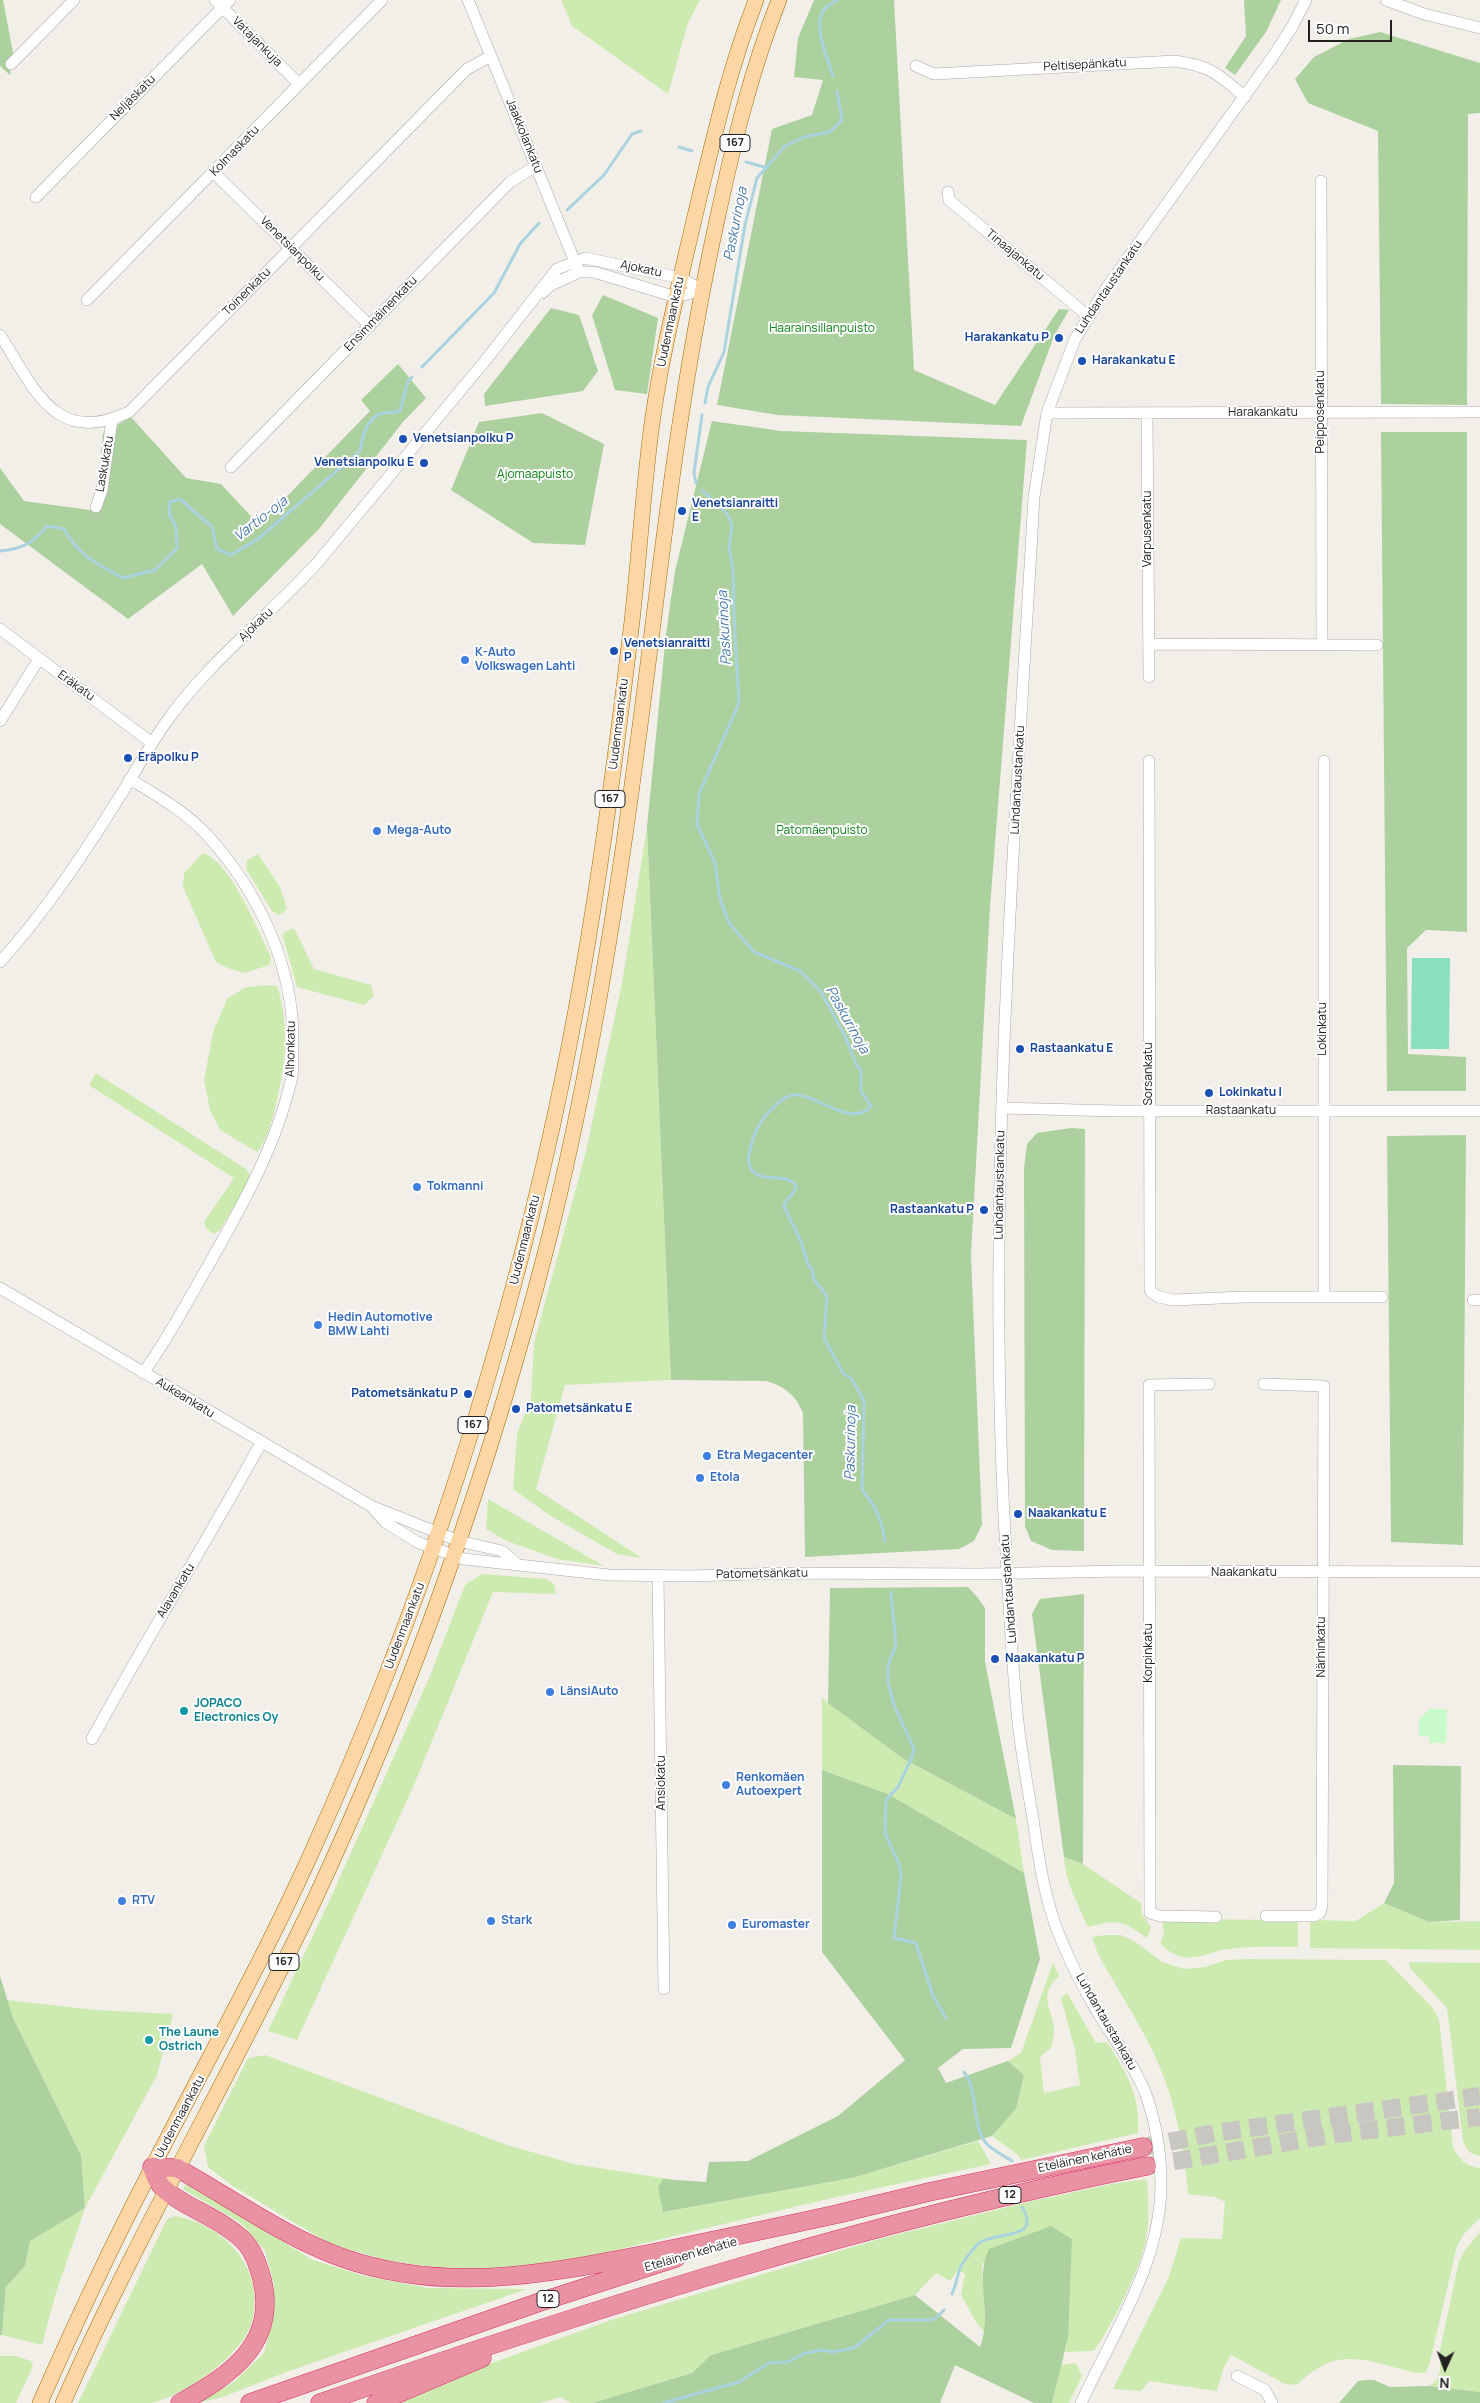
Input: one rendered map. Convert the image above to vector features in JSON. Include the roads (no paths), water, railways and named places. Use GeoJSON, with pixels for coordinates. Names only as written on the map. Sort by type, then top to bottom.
{"type":"FeatureCollection","features":[{"type":"Feature","properties":{"kind":"highway","name":"Eteläinen kehätie"},"geometry":{"type":"LineString","coordinates":[[250,2403],[604,2280],[678,2258],[851,2211],[974,2182],[1143,2147]]}},
{"type":"Feature","properties":{"kind":"highway","name":"Eteläinen kehätie"},"geometry":{"type":"LineString","coordinates":[[320,2403],[480,2347],[649,2293],[857,2232],[1146,2166]]}},
{"type":"Feature","properties":{"kind":"highway"},"geometry":{"type":"LineString","coordinates":[[180,2403],[213,2385],[238,2365],[255,2344],[264,2317],[264,2290],[258,2264],[243,2240],[220,2222],[165,2190],[157,2180],[152,2167],[177,2168],[311,2245],[343,2258],[420,2276],[462,2279],[499,2278],[582,2267],[851,2211]]}},
{"type":"Feature","properties":{"kind":"highway"},"geometry":{"type":"LineString","coordinates":[[376,2403],[485,2357],[857,2232]]}},
{"type":"Feature","properties":{"kind":"main road","name":"Uudenmaankatu"},"geometry":{"type":"LineString","coordinates":[[40,2403],[108,2255],[152,2167],[262,1959],[315,1846],[378,1696],[410,1612],[468,1444],[520,1265],[544,1166],[577,1009],[607,822],[632,615],[650,433],[658,384],[676,296],[727,81],[756,0]]}},
{"type":"Feature","properties":{"kind":"main road","name":"Uudenmaankatu"},"geometry":{"type":"LineString","coordinates":[[63,2403],[123,2272],[241,2048],[330,1865],[392,1718],[456,1548],[523,1337],[557,1205],[600,1007],[628,826],[672,474],[702,290],[722,196],[750,81],[779,0]]}},
{"type":"Feature","properties":{"kind":"street"},"geometry":{"type":"LineString","coordinates":[[11,64],[74,0]]}},
{"type":"Feature","properties":{"kind":"street","name":"Kolmaskatu"},"geometry":{"type":"LineString","coordinates":[[87,300],[214,173],[382,0]]}},
{"type":"Feature","properties":{"kind":"street","name":"Jaakkolankatu"},"geometry":{"type":"LineString","coordinates":[[468,0],[577,266]]}},
{"type":"Feature","properties":{"kind":"street","name":"Luhdantaustankatu"},"geometry":{"type":"LineString","coordinates":[[1082,2403],[1139,2282],[1154,2241],[1159,2215],[1160,2155],[1146,2096],[1133,2067],[1093,2005],[1064,1946],[1053,1919],[1042,1880],[1019,1730],[1007,1573],[999,1411],[1002,1108],[1005,1010],[1034,497],[1046,413],[1075,339],[1088,316],[1245,97],[1292,27],[1306,0]]}},
{"type":"Feature","properties":{"kind":"street"},"geometry":{"type":"LineString","coordinates":[[1386,0],[1424,14],[1480,28]]}},
{"type":"Feature","properties":{"kind":"street","name":"Vatajankuja"},"geometry":{"type":"LineString","coordinates":[[222,2],[299,84]]}},
{"type":"Feature","properties":{"kind":"street","name":"Neljäskatu"},"geometry":{"type":"LineString","coordinates":[[36,197],[222,2]]}},
{"type":"Feature","properties":{"kind":"street","name":"Toinenkatu"},"geometry":{"type":"LineString","coordinates":[[0,336],[42,400],[54,413],[70,420],[112,420],[130,412],[467,70],[491,56]]}},
{"type":"Feature","properties":{"kind":"street","name":"Peltisepänkatu"},"geometry":{"type":"LineString","coordinates":[[916,66],[934,74],[1175,61],[1201,65],[1216,72],[1245,97]]}},
{"type":"Feature","properties":{"kind":"street","name":"Ensimmäinenkatu"},"geometry":{"type":"LineString","coordinates":[[231,467],[510,182],[536,166]]}},
{"type":"Feature","properties":{"kind":"street","name":"Venetsianpolku"},"geometry":{"type":"LineString","coordinates":[[214,173],[370,326]]}},
{"type":"Feature","properties":{"kind":"street","name":"Peipposenkatu"},"geometry":{"type":"LineString","coordinates":[[1320,181],[1322,643]]}},
{"type":"Feature","properties":{"kind":"street","name":"Tinaajankatu"},"geometry":{"type":"LineString","coordinates":[[948,192],[949,200],[1088,316]]}},
{"type":"Feature","properties":{"kind":"street","name":"Ajokatu"},"geometry":{"type":"LineString","coordinates":[[0,962],[27,932],[77,864],[152,743],[198,680],[290,593],[318,562],[532,302],[585,258],[681,278],[702,290]]}},
{"type":"Feature","properties":{"kind":"street","name":"Ajokatu"},"geometry":{"type":"LineString","coordinates":[[577,266],[676,296],[702,290]]}},
{"type":"Feature","properties":{"kind":"street","name":"Harakankatu"},"geometry":{"type":"LineString","coordinates":[[1046,413],[1480,412]]}},
{"type":"Feature","properties":{"kind":"street","name":"Varpusenkatu"},"geometry":{"type":"LineString","coordinates":[[1147,413],[1149,677]]}},
{"type":"Feature","properties":{"kind":"street","name":"Laskukatu"},"geometry":{"type":"LineString","coordinates":[[96,507],[102,490],[112,420]]}},
{"type":"Feature","properties":{"kind":"street","name":"Eräkatu"},"geometry":{"type":"LineString","coordinates":[[0,629],[152,743]]}},
{"type":"Feature","properties":{"kind":"street"},"geometry":{"type":"LineString","coordinates":[[1149,644],[1322,643],[1377,645]]}},
{"type":"Feature","properties":{"kind":"street"},"geometry":{"type":"LineString","coordinates":[[0,721],[39,659]]}},
{"type":"Feature","properties":{"kind":"street","name":"Sorsankatu"},"geometry":{"type":"LineString","coordinates":[[1149,761],[1151,1292],[1173,1300],[1244,1297],[1324,1297]]}},
{"type":"Feature","properties":{"kind":"street","name":"Lokinkatu"},"geometry":{"type":"LineString","coordinates":[[1324,761],[1324,1297]]}},
{"type":"Feature","properties":{"kind":"street","name":"Alhonkatu"},"geometry":{"type":"LineString","coordinates":[[130,779],[166,802],[205,833],[250,893],[268,927],[283,970],[291,1007],[293,1036],[292,1078],[278,1130],[261,1170],[240,1210],[143,1373]]}},
{"type":"Feature","properties":{"kind":"street","name":"Rastaankatu"},"geometry":{"type":"LineString","coordinates":[[1002,1108],[1149,1111],[1480,1111]]}},
{"type":"Feature","properties":{"kind":"street","name":"Aukeankatu"},"geometry":{"type":"LineString","coordinates":[[0,1288],[371,1506],[438,1533],[456,1548]]}},
{"type":"Feature","properties":{"kind":"street"},"geometry":{"type":"LineString","coordinates":[[1324,1297],[1382,1297]]}},
{"type":"Feature","properties":{"kind":"street","name":"Korpinkatu"},"geometry":{"type":"LineString","coordinates":[[1209,1384],[1149,1385],[1150,1913],[1160,1916],[1216,1916]]}},
{"type":"Feature","properties":{"kind":"street","name":"Närhinkatu"},"geometry":{"type":"LineString","coordinates":[[1264,1384],[1324,1386],[1322,1905],[1320,1912],[1314,1916],[1266,1916]]}},
{"type":"Feature","properties":{"kind":"street","name":"Alavankatu"},"geometry":{"type":"LineString","coordinates":[[92,1739],[136,1657],[221,1516],[261,1443]]}},
{"type":"Feature","properties":{"kind":"street","name":"Aukeankatu"},"geometry":{"type":"LineString","coordinates":[[371,1506],[385,1522],[417,1542],[433,1548]]}},
{"type":"Feature","properties":{"kind":"street","name":"Patometsänkatu"},"geometry":{"type":"LineString","coordinates":[[433,1548],[502,1551],[518,1565]]}},
{"type":"Feature","properties":{"kind":"street","name":"Patometsänkatu"},"geometry":{"type":"LineString","coordinates":[[456,1548],[486,1563],[518,1565],[567,1572],[658,1576],[782,1573],[1007,1573]]}},
{"type":"Feature","properties":{"kind":"street","name":"Naakankatu"},"geometry":{"type":"LineString","coordinates":[[1007,1573],[1480,1572]]}},
{"type":"Feature","properties":{"kind":"street","name":"Ansiokatu"},"geometry":{"type":"LineString","coordinates":[[658,1576],[664,1988]]}},
{"type":"Feature","properties":{"kind":"street"},"geometry":{"type":"LineString","coordinates":[[1236,2376],[1265,2390],[1272,2403]]}},
{"type":"Feature","properties":{"kind":"waterway","name":"Vartio-oja"},"geometry":{"type":"LineString","coordinates":[[833,76],[823,44],[820,19],[824,9],[837,0]]}},
{"type":"Feature","properties":{"kind":"waterway","name":"Paskurinoja"},"geometry":{"type":"LineString","coordinates":[[705,403],[708,387],[724,352],[745,225],[757,178],[785,146],[804,137],[830,132],[842,120],[837,91]]}},
{"type":"Feature","properties":{"kind":"waterway","name":"Vartio-oja"},"geometry":{"type":"LineString","coordinates":[[567,210],[604,175],[632,134],[641,131]]}},
{"type":"Feature","properties":{"kind":"waterway","name":"Vartio-oja"},"geometry":{"type":"LineString","coordinates":[[679,147],[692,151]]}},
{"type":"Feature","properties":{"kind":"waterway","name":"Vartio-oja"},"geometry":{"type":"LineString","coordinates":[[746,162],[764,167]]}},
{"type":"Feature","properties":{"kind":"waterway","name":"Vartio-oja"},"geometry":{"type":"LineString","coordinates":[[422,367],[494,293],[520,244],[539,223]]}},
{"type":"Feature","properties":{"kind":"waterway","name":"Vartio-oja"},"geometry":{"type":"LineString","coordinates":[[0,551],[15,549],[27,544],[47,526],[64,529],[82,553],[123,578],[155,570],[177,548],[176,527],[169,514],[170,502],[180,499],[212,527],[217,549],[231,555],[258,539],[360,451],[364,435],[371,420],[380,414],[400,411],[408,381],[412,377]]}},
{"type":"Feature","properties":{"kind":"waterway","name":"Paskurinoja"},"geometry":{"type":"LineString","coordinates":[[696,483],[694,473],[702,415]]}},
{"type":"Feature","properties":{"kind":"waterway","name":"Paskurinoja"},"geometry":{"type":"LineString","coordinates":[[702,490],[727,514],[732,525],[729,548],[733,569],[739,703],[699,794],[697,824],[715,863],[720,899],[729,923],[754,952],[800,971],[821,992],[845,1036],[857,1066],[861,1070],[861,1091],[871,1106],[863,1112],[854,1114],[843,1112],[801,1095],[787,1097],[769,1112],[758,1126],[748,1162],[751,1169],[761,1176],[785,1179],[796,1185],[784,1206],[802,1244],[808,1265],[813,1270],[813,1278],[827,1296],[824,1338],[843,1373],[852,1379],[864,1401],[862,1490],[878,1514],[885,1541]]}},
{"type":"Feature","properties":{"kind":"waterway","name":"Paskurinoja"},"geometry":{"type":"LineString","coordinates":[[891,1592],[896,1645],[888,1665],[888,1683],[894,1705],[914,1749],[898,1787],[886,1800],[885,1833],[899,1864],[901,1877],[894,1938],[916,1943],[933,1996],[946,2018]]}},
{"type":"Feature","properties":{"kind":"waterway","name":"Paskurinoja"},"geometry":{"type":"LineString","coordinates":[[964,2072],[972,2089],[981,2135],[989,2146],[1012,2161]]}},
{"type":"Feature","properties":{"kind":"waterway","name":"Paskurinoja"},"geometry":{"type":"LineString","coordinates":[[952,2294],[961,2265],[976,2246],[983,2241],[1021,2231],[1026,2226],[1027,2218],[1022,2207]]}},
{"type":"Feature","properties":{"kind":"waterway","name":"Paskurinoja"},"geometry":{"type":"LineString","coordinates":[[663,2403],[739,2382],[769,2363],[788,2362],[805,2353],[823,2350],[832,2352],[854,2348],[889,2320],[933,2320],[944,2310]]}},
{"type":"Feature","properties":{"kind":"tunnel"},"geometry":{"type":"LineString","coordinates":[[1143,2147],[1215,2133],[1480,2096]]}},
{"type":"Feature","properties":{"kind":"tunnel"},"geometry":{"type":"LineString","coordinates":[[1147,2166],[1336,2134],[1480,2117]]}},
{"type":"Feature","properties":{"kind":"place","name":"Harakankatu P"},"geometry":{"type":"Point","coordinates":[1059,338]}},
{"type":"Feature","properties":{"kind":"place","name":"Harakankatu E"},"geometry":{"type":"Point","coordinates":[1082,361]}},
{"type":"Feature","properties":{"kind":"place","name":"Venetsianpolku P"},"geometry":{"type":"Point","coordinates":[403,439]}},
{"type":"Feature","properties":{"kind":"place","name":"Venetsianpolku E"},"geometry":{"type":"Point","coordinates":[424,463]}},
{"type":"Feature","properties":{"kind":"place","name":"Venetsianraitti E"},"geometry":{"type":"Point","coordinates":[682,511]}},
{"type":"Feature","properties":{"kind":"place","name":"Venetsianraitti P"},"geometry":{"type":"Point","coordinates":[614,651]}},
{"type":"Feature","properties":{"kind":"place","name":"K-Auto Volkswagen Lahti"},"geometry":{"type":"Point","coordinates":[465,660]}},
{"type":"Feature","properties":{"kind":"place","name":"Eräpolku P"},"geometry":{"type":"Point","coordinates":[128,758]}},
{"type":"Feature","properties":{"kind":"place","name":"Mega-Auto"},"geometry":{"type":"Point","coordinates":[377,831]}},
{"type":"Feature","properties":{"kind":"place","name":"Rastaankatu E"},"geometry":{"type":"Point","coordinates":[1020,1049]}},
{"type":"Feature","properties":{"kind":"place","name":"Lokinkatu I"},"geometry":{"type":"Point","coordinates":[1209,1093]}},
{"type":"Feature","properties":{"kind":"place","name":"Tokmanni"},"geometry":{"type":"Point","coordinates":[417,1187]}},
{"type":"Feature","properties":{"kind":"place","name":"Rastaankatu P"},"geometry":{"type":"Point","coordinates":[984,1210]}},
{"type":"Feature","properties":{"kind":"place","name":"Hedin Automotive BMW Lahti"},"geometry":{"type":"Point","coordinates":[318,1325]}},
{"type":"Feature","properties":{"kind":"place","name":"Patometsänkatu P"},"geometry":{"type":"Point","coordinates":[468,1394]}},
{"type":"Feature","properties":{"kind":"place","name":"Patometsänkatu E"},"geometry":{"type":"Point","coordinates":[516,1409]}},
{"type":"Feature","properties":{"kind":"place","name":"Etra Megacenter"},"geometry":{"type":"Point","coordinates":[707,1456]}},
{"type":"Feature","properties":{"kind":"place","name":"Etola"},"geometry":{"type":"Point","coordinates":[700,1478]}},
{"type":"Feature","properties":{"kind":"place","name":"Naakankatu E"},"geometry":{"type":"Point","coordinates":[1018,1514]}},
{"type":"Feature","properties":{"kind":"place","name":"Naakankatu P"},"geometry":{"type":"Point","coordinates":[995,1659]}},
{"type":"Feature","properties":{"kind":"place","name":"LänsiAuto"},"geometry":{"type":"Point","coordinates":[550,1692]}},
{"type":"Feature","properties":{"kind":"place","name":"JOPACO Electronics Oy"},"geometry":{"type":"Point","coordinates":[184,1711]}},
{"type":"Feature","properties":{"kind":"place","name":"Renkomäen Autoexpert"},"geometry":{"type":"Point","coordinates":[726,1785]}},
{"type":"Feature","properties":{"kind":"place","name":"RTV"},"geometry":{"type":"Point","coordinates":[122,1901]}},
{"type":"Feature","properties":{"kind":"place","name":"Stark"},"geometry":{"type":"Point","coordinates":[491,1921]}},
{"type":"Feature","properties":{"kind":"place","name":"Euromaster"},"geometry":{"type":"Point","coordinates":[732,1925]}},
{"type":"Feature","properties":{"kind":"place","name":"The Laune Ostrich"},"geometry":{"type":"Point","coordinates":[149,2040]}},
{"type":"Feature","properties":{"kind":"park label","name":"Haarainsillanpuisto"},"geometry":{"type":"Point","coordinates":[822,329]}},
{"type":"Feature","properties":{"kind":"park label","name":"Ajomaapuisto"},"geometry":{"type":"Point","coordinates":[535,475]}},
{"type":"Feature","properties":{"kind":"park label","name":"Patomäenpuisto"},"geometry":{"type":"Point","coordinates":[822,831]}}]}
